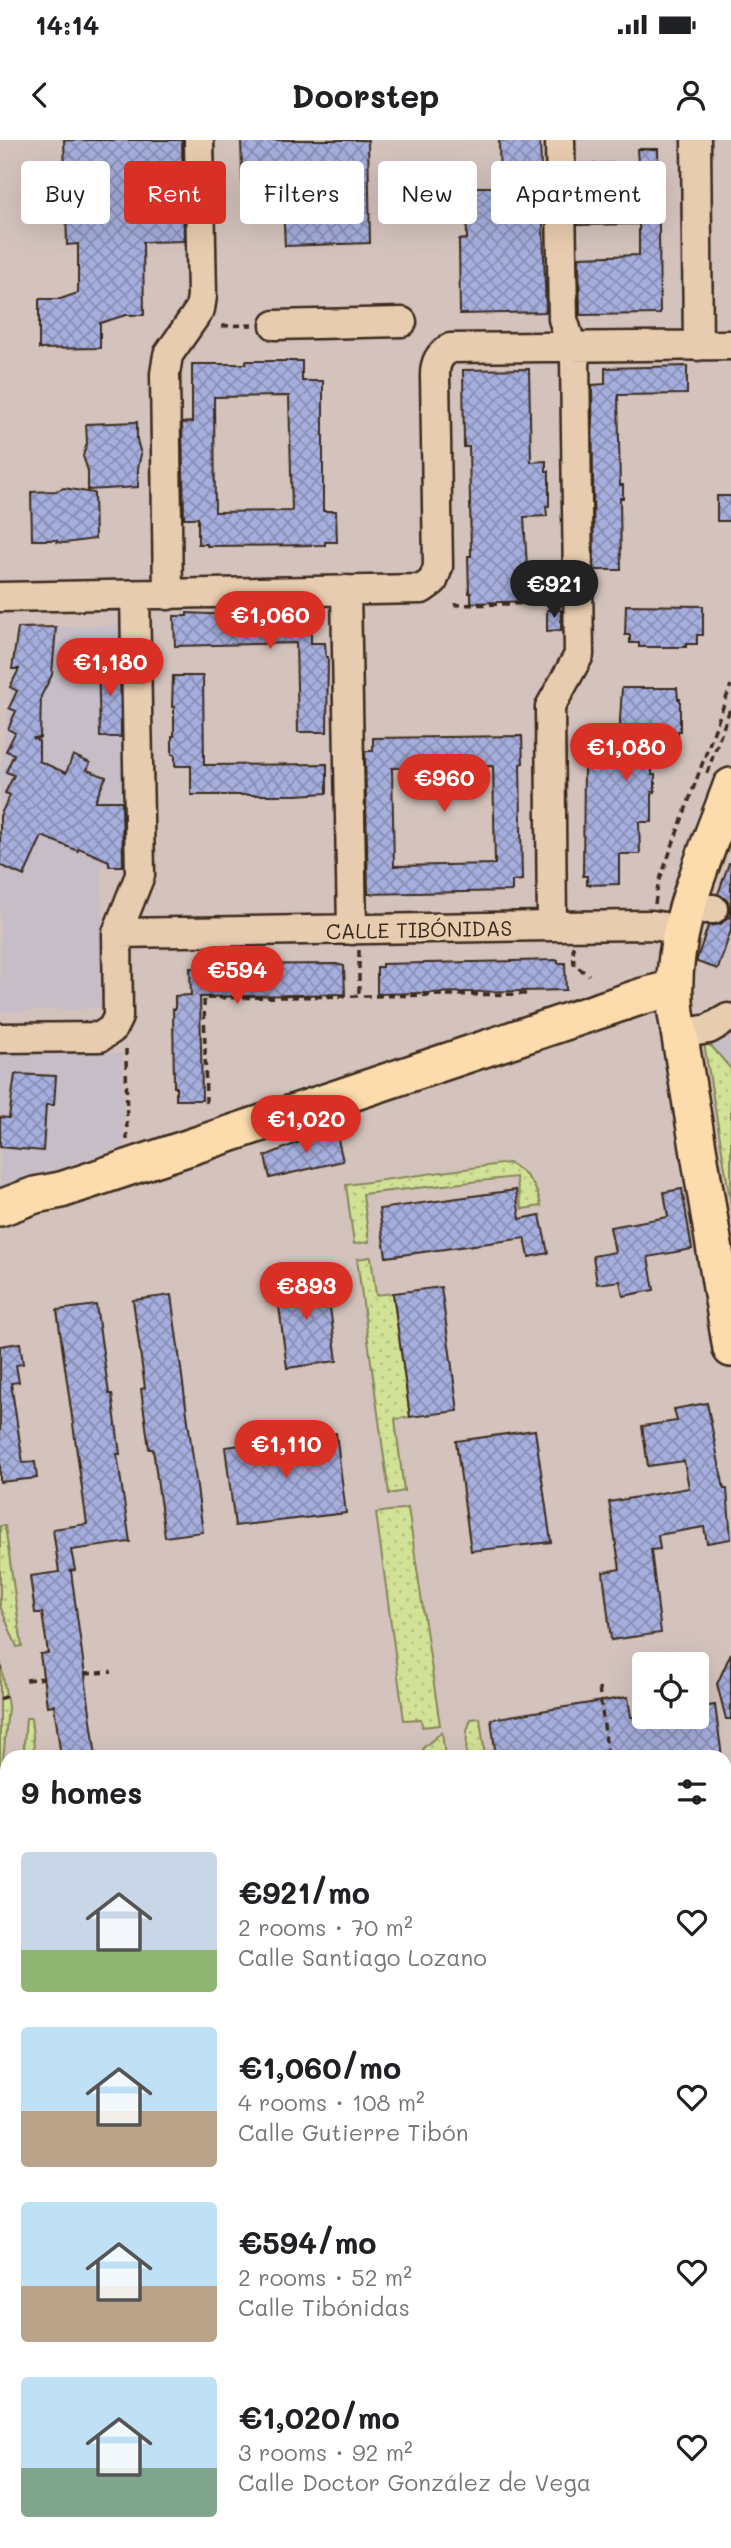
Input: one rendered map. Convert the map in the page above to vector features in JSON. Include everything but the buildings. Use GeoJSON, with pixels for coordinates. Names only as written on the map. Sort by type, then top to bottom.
{"type":"FeatureCollection","features":[{"type":"Feature","properties":{"kind":"main road"},"geometry":{"type":"LineString","coordinates":[[731,786],[688,914],[674,988],[679,1034],[731,1349]]}},
{"type":"Feature","properties":{"kind":"main road"},"geometry":{"type":"LineString","coordinates":[[0,1208],[35,1195],[61,1191],[643,996],[674,988]]}},
{"type":"Feature","properties":{"kind":"main road"},"geometry":{"type":"LineString","coordinates":[[0,1235],[24,1211],[61,1191]]}},
{"type":"Feature","properties":{"kind":"street"},"geometry":{"type":"LineString","coordinates":[[167,595],[165,374],[168,355],[200,309],[202,296],[199,140]]}},
{"type":"Feature","properties":{"kind":"street"},"geometry":{"type":"LineString","coordinates":[[552,926],[550,707],[579,655],[575,358],[564,319],[561,140]]}},
{"type":"Feature","properties":{"kind":"street"},"geometry":{"type":"LineString","coordinates":[[696,140],[698,346]]}},
{"type":"Feature","properties":{"kind":"street"},"geometry":{"type":"LineString","coordinates":[[275,325],[402,322]]}},
{"type":"Feature","properties":{"kind":"street"},"geometry":{"type":"LineString","coordinates":[[0,597],[422,589],[433,581],[438,567],[435,365],[440,354],[450,348],[731,345]]}},
{"type":"Feature","properties":{"kind":"street"},"geometry":{"type":"LineString","coordinates":[[346,590],[352,930]]}},
{"type":"Feature","properties":{"kind":"street"},"geometry":{"type":"LineString","coordinates":[[0,1058],[0,1038],[100,1037],[112,1029],[118,1017],[117,933],[140,875],[135,595]]}},
{"type":"Feature","properties":{"kind":"street","name":"CALLE TIBÓNIDAS"},"geometry":{"type":"LineString","coordinates":[[117,933],[652,925],[688,914]]}},
{"type":"Feature","properties":{"kind":"street"},"geometry":{"type":"LineString","coordinates":[[679,1034],[709,1029],[728,1018]]}},
{"type":"Feature","properties":{"kind":"path"},"geometry":{"type":"LineString","coordinates":[[222,326],[275,325]]}},
{"type":"Feature","properties":{"kind":"path"},"geometry":{"type":"LineString","coordinates":[[454,605],[566,603]]}},
{"type":"Feature","properties":{"kind":"path"},"geometry":{"type":"LineString","coordinates":[[688,914],[654,900],[731,685]]}},
{"type":"Feature","properties":{"kind":"path"},"geometry":{"type":"LineString","coordinates":[[574,956],[574,965],[589,975]]}},
{"type":"Feature","properties":{"kind":"path"},"geometry":{"type":"LineString","coordinates":[[359,967],[359,996]]}},
{"type":"Feature","properties":{"kind":"path"},"geometry":{"type":"LineString","coordinates":[[206,1102],[204,998],[529,994]]}},
{"type":"Feature","properties":{"kind":"path"},"geometry":{"type":"LineString","coordinates":[[127,1049],[127,1148]]}},
{"type":"Feature","properties":{"kind":"path"},"geometry":{"type":"LineString","coordinates":[[85,1674],[112,1672]]}},
{"type":"Feature","properties":{"kind":"path"},"geometry":{"type":"LineString","coordinates":[[26,1680],[44,1678]]}},
{"type":"Feature","properties":{"kind":"path"},"geometry":{"type":"LineString","coordinates":[[599,1688],[607,1750]]}},
{"type":"Feature","properties":{"kind":"path"},"geometry":{"type":"LineString","coordinates":[[0,1699],[7,1696]]}},
{"type":"Feature","properties":{"kind":"shaded area"},"geometry":{"type":"Polygon","coordinates":[[[121,625],[125,866],[101,866],[104,1008],[0,1012],[0,773],[18,628],[121,625]]]}},
{"type":"Feature","properties":{"kind":"shaded area"},"geometry":{"type":"Polygon","coordinates":[[[726,1028],[731,1033],[731,1069],[708,1042],[726,1028]]]}},
{"type":"Feature","properties":{"kind":"shaded area"},"geometry":{"type":"Polygon","coordinates":[[[123,1053],[124,1146],[0,1189],[0,1054],[123,1053]]]}},
{"type":"Feature","properties":{"kind":"green space"},"geometry":{"type":"Polygon","coordinates":[[[708,1042],[731,1069],[731,1204],[704,1043],[708,1042]]]}},
{"type":"Feature","properties":{"kind":"green space"},"geometry":{"type":"Polygon","coordinates":[[[508,1163],[530,1180],[541,1206],[522,1209],[516,1177],[363,1194],[369,1242],[354,1244],[346,1185],[508,1163]]]}},
{"type":"Feature","properties":{"kind":"green space"},"geometry":{"type":"Polygon","coordinates":[[[371,1257],[376,1295],[393,1293],[410,1417],[395,1419],[404,1491],[389,1494],[357,1259],[371,1257]]]}},
{"type":"Feature","properties":{"kind":"green space"},"geometry":{"type":"Polygon","coordinates":[[[408,1508],[440,1725],[422,1727],[421,1719],[404,1720],[376,1513],[408,1508]]]}},
{"type":"Feature","properties":{"kind":"green space"},"geometry":{"type":"Polygon","coordinates":[[[0,1526],[5,1526],[22,1646],[17,1647],[0,1606],[0,1526]]]}},
{"type":"Feature","properties":{"kind":"green space"},"geometry":{"type":"Polygon","coordinates":[[[0,1659],[8,1707],[4,1750],[0,1750],[0,1659]]]}},
{"type":"Feature","properties":{"kind":"green space"},"geometry":{"type":"Polygon","coordinates":[[[26,1718],[31,1718],[34,1750],[24,1750],[26,1718]]]}},
{"type":"Feature","properties":{"kind":"green space"},"geometry":{"type":"Polygon","coordinates":[[[480,1718],[484,1750],[466,1750],[467,1731],[471,1719],[480,1718]]]}},
{"type":"Feature","properties":{"kind":"green space"},"geometry":{"type":"Polygon","coordinates":[[[442,1732],[444,1750],[423,1748],[442,1732]]]}}]}
